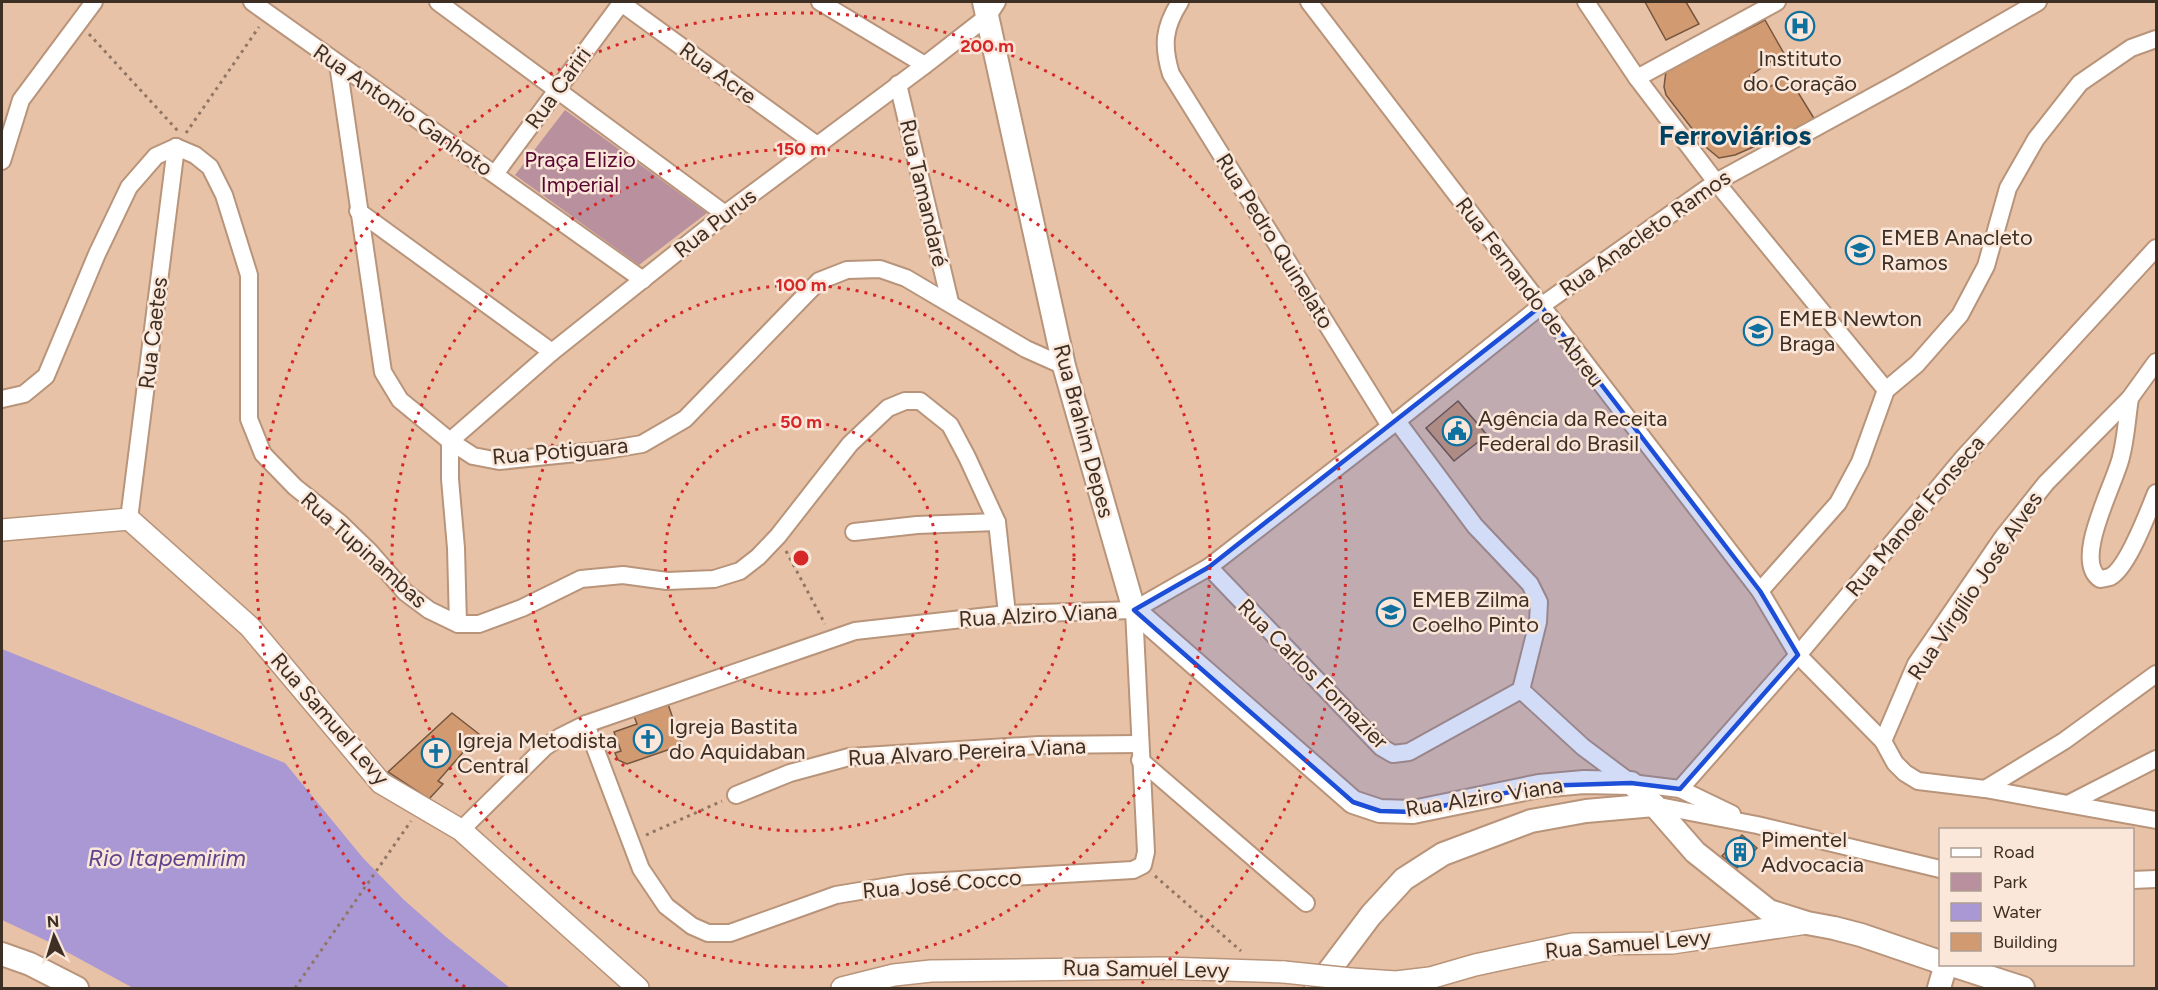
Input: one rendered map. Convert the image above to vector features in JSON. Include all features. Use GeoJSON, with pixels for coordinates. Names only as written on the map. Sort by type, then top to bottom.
{"type":"FeatureCollection","features":[{"type":"Feature","properties":{"kind":"main road","name":"Rua Brahim Depes"},"geometry":{"type":"LineString","coordinates":[[990,6],[1064,366],[1134,610]]}},
{"type":"Feature","properties":{"kind":"main road","name":"Rua Alziro Viana"},"geometry":{"type":"LineString","coordinates":[[1134,610],[1353,802],[1380,811],[1413,812],[1539,786],[1584,782],[1631,783]]}},
{"type":"Feature","properties":{"kind":"main road"},"geometry":{"type":"LineString","coordinates":[[1631,783],[1654,805],[1695,852],[1769,911],[1807,923],[1860,935],[1939,961]]}},
{"type":"Feature","properties":{"kind":"main road"},"geometry":{"type":"LineString","coordinates":[[1316,988],[1371,915],[1404,879],[1443,854],[1531,821],[1586,811],[1654,805]]}},
{"type":"Feature","properties":{"kind":"main road"},"geometry":{"type":"LineString","coordinates":[[2,954],[30,964],[77,988]]}},
{"type":"Feature","properties":{"kind":"main road"},"geometry":{"type":"LineString","coordinates":[[1940,988],[1947,966]]}},
{"type":"Feature","properties":{"kind":"main road"},"geometry":{"type":"LineString","coordinates":[[1954,966],[2023,988]]}},
{"type":"Feature","properties":{"kind":"street"},"geometry":{"type":"LineString","coordinates":[[2,161],[21,100],[94,2]]}},
{"type":"Feature","properties":{"kind":"street","name":"Rua Antonio Ganhoto"},"geometry":{"type":"LineString","coordinates":[[252,2],[643,280]]}},
{"type":"Feature","properties":{"kind":"street"},"geometry":{"type":"LineString","coordinates":[[438,2],[725,214]]}},
{"type":"Feature","properties":{"kind":"street","name":"Rua Cariri"},"geometry":{"type":"LineString","coordinates":[[495,174],[621,2]]}},
{"type":"Feature","properties":{"kind":"street","name":"Rua Acre"},"geometry":{"type":"LineString","coordinates":[[621,2],[817,146]]}},
{"type":"Feature","properties":{"kind":"street"},"geometry":{"type":"LineString","coordinates":[[820,2],[925,65]]}},
{"type":"Feature","properties":{"kind":"street","name":"Rua Pedro Quinelato"},"geometry":{"type":"LineString","coordinates":[[1180,2],[1169,19],[1165,53],[1171,74],[1394,424],[1475,526],[1530,584],[1539,602],[1538,622],[1521,690]]}},
{"type":"Feature","properties":{"kind":"street","name":"Rua Fernando de Abreu"},"geometry":{"type":"LineString","coordinates":[[1309,2],[1760,591],[1798,655],[1883,741],[1895,763],[1905,774],[1918,781],[1984,789],[2157,820]]}},
{"type":"Feature","properties":{"kind":"street"},"geometry":{"type":"LineString","coordinates":[[1586,2],[1637,78],[1716,182],[1886,390]]}},
{"type":"Feature","properties":{"kind":"street"},"geometry":{"type":"LineString","coordinates":[[1637,78],[1777,2]]}},
{"type":"Feature","properties":{"kind":"street","name":"Rua Anacleto Ramos"},"geometry":{"type":"LineString","coordinates":[[1134,610],[1209,567],[1394,424],[1541,306],[1716,182],[1901,81],[2038,2]]}},
{"type":"Feature","properties":{"kind":"street","name":"Rua Purus"},"geometry":{"type":"LineString","coordinates":[[450,441],[552,352],[725,214],[925,65],[990,6]]}},
{"type":"Feature","properties":{"kind":"street"},"geometry":{"type":"LineString","coordinates":[[1760,591],[1838,502],[1860,462],[1886,390],[1917,364],[1960,315],[1986,267],[2008,188],[2036,139],[2080,83],[2131,48],[2157,39]]}},
{"type":"Feature","properties":{"kind":"street","name":"Rua Potiguara"},"geometry":{"type":"LineString","coordinates":[[338,64],[383,372],[400,400],[450,441],[473,456],[499,461],[642,444],[685,419],[819,281],[847,270],[880,269],[906,278],[1026,349],[1064,366]]}},
{"type":"Feature","properties":{"kind":"street","name":"Rua Tamandaré"},"geometry":{"type":"LineString","coordinates":[[898,84],[950,302]]}},
{"type":"Feature","properties":{"kind":"street"},"geometry":{"type":"LineString","coordinates":[[2,399],[24,394],[46,376],[97,254],[129,187],[156,156],[176,147]]}},
{"type":"Feature","properties":{"kind":"street","name":"Rua Caetes"},"geometry":{"type":"LineString","coordinates":[[129,519],[176,147]]}},
{"type":"Feature","properties":{"kind":"street","name":"Rua Tupinambas"},"geometry":{"type":"LineString","coordinates":[[176,147],[195,155],[210,167],[224,195],[249,275],[249,419],[263,454],[295,487],[348,531],[405,592],[429,610],[458,624]]}},
{"type":"Feature","properties":{"kind":"street"},"geometry":{"type":"LineString","coordinates":[[358,211],[552,352]]}},
{"type":"Feature","properties":{"kind":"street","name":"Rua Manoel Fonseca"},"geometry":{"type":"LineString","coordinates":[[1680,789],[1798,655],[1964,457],[2157,248]]}},
{"type":"Feature","properties":{"kind":"street","name":"Rua Virgílio José Alves"},"geometry":{"type":"LineString","coordinates":[[1883,741],[1916,664],[2003,537],[2046,483],[2130,398],[2157,362]]}},
{"type":"Feature","properties":{"kind":"street"},"geometry":{"type":"LineString","coordinates":[[2130,398],[2121,457],[2091,542],[2092,567],[2100,579],[2111,576],[2129,555],[2157,493]]}},
{"type":"Feature","properties":{"kind":"street"},"geometry":{"type":"LineString","coordinates":[[450,441],[458,624],[479,624],[522,608],[581,579],[623,575],[667,581],[714,579],[740,571],[758,557],[778,536],[850,444],[888,408],[905,401],[920,401],[950,425],[997,522],[1007,614]]}},
{"type":"Feature","properties":{"kind":"street"},"geometry":{"type":"LineString","coordinates":[[2,530],[129,519]]}},
{"type":"Feature","properties":{"kind":"street","name":"Rua Samuel Levy"},"geometry":{"type":"LineString","coordinates":[[129,519],[250,627],[381,783],[460,830],[638,988]]}},
{"type":"Feature","properties":{"kind":"street"},"geometry":{"type":"LineString","coordinates":[[854,532],[917,525],[997,522]]}},
{"type":"Feature","properties":{"kind":"street","name":"Rua Carlos Fornazier"},"geometry":{"type":"LineString","coordinates":[[1209,567],[1381,747],[1393,754],[1409,752],[1521,690]]}},
{"type":"Feature","properties":{"kind":"street","name":"Rua Alziro Viana"},"geometry":{"type":"LineString","coordinates":[[460,830],[545,747],[560,736],[586,724],[855,631],[1007,614],[1134,610]]}},
{"type":"Feature","properties":{"kind":"street","name":"Rua Brahim Depes"},"geometry":{"type":"LineString","coordinates":[[1134,610],[1139,752],[1146,852],[1143,865]]}},
{"type":"Feature","properties":{"kind":"street"},"geometry":{"type":"LineString","coordinates":[[1984,789],[2064,741],[2157,674]]}},
{"type":"Feature","properties":{"kind":"street"},"geometry":{"type":"LineString","coordinates":[[1521,690],[1583,747],[1631,783],[1680,789],[1757,825]]}},
{"type":"Feature","properties":{"kind":"street","name":"Rua José Cocco"},"geometry":{"type":"LineString","coordinates":[[586,724],[641,869],[666,906],[692,926],[708,933],[730,933],[836,895],[908,883],[1133,870],[1143,865]]}},
{"type":"Feature","properties":{"kind":"street","name":"Rua Alvaro Pereira Viana"},"geometry":{"type":"LineString","coordinates":[[736,795],[790,773],[849,757],[1039,745],[1139,752]]}},
{"type":"Feature","properties":{"kind":"street"},"geometry":{"type":"LineString","coordinates":[[1139,752],[1306,903]]}},
{"type":"Feature","properties":{"kind":"street"},"geometry":{"type":"LineString","coordinates":[[2067,804],[2157,759]]}},
{"type":"Feature","properties":{"kind":"street"},"geometry":{"type":"LineString","coordinates":[[1654,805],[1757,825],[1939,869]]}},
{"type":"Feature","properties":{"kind":"street"},"geometry":{"type":"LineString","coordinates":[[2134,880],[2157,879]]}},
{"type":"Feature","properties":{"kind":"street","name":"Rua Samuel Levy"},"geometry":{"type":"LineString","coordinates":[[842,988],[894,975],[931,971],[1131,968],[1275,972],[1396,982],[1430,978],[1475,964],[1573,944],[1672,943],[1807,923]]}},
{"type":"Feature","properties":{"kind":"path"},"geometry":{"type":"LineString","coordinates":[[79,22],[184,136],[268,14]]}},
{"type":"Feature","properties":{"kind":"path"},"geometry":{"type":"LineString","coordinates":[[778,536],[833,639]]}},
{"type":"Feature","properties":{"kind":"path"},"geometry":{"type":"LineString","coordinates":[[631,842],[736,795]]}},
{"type":"Feature","properties":{"kind":"path"},"geometry":{"type":"LineString","coordinates":[[296,988],[420,807]]}},
{"type":"Feature","properties":{"kind":"path"},"geometry":{"type":"LineString","coordinates":[[1143,865],[1275,972]]}},
{"type":"Feature","properties":{"kind":"highlighted area"},"geometry":{"type":"Polygon","coordinates":[[[1541,306],[1760,591],[1798,655],[1680,789],[1631,783],[1539,786],[1413,812],[1380,811],[1353,802],[1134,610],[1209,567],[1541,306]]]}},
{"type":"Feature","properties":{"kind":"green space","name":"Praça Elizio Imperial"},"geometry":{"type":"Polygon","coordinates":[[[565,110],[707,213],[639,265],[515,175],[565,110]]]}},
{"type":"Feature","properties":{"kind":"water","name":"Rio Itapemirim"},"geometry":{"type":"Polygon","coordinates":[[[2,649],[285,763],[363,858],[403,899],[510,988],[133,988],[45,940],[2,920],[2,649]]]}},
{"type":"Feature","properties":{"kind":"building"},"geometry":{"type":"Polygon","coordinates":[[[1645,2],[1686,2],[1699,24],[1666,40],[1645,2]]]}},
{"type":"Feature","properties":{"kind":"building"},"geometry":{"type":"Polygon","coordinates":[[[1765,20],[1786,57],[1775,64],[1773,60],[1750,76],[1761,92],[1788,76],[1815,120],[1735,155],[1719,158],[1707,148],[1666,95],[1664,87],[1666,71],[1765,20]]]}},
{"type":"Feature","properties":{"kind":"building","name":"Agência da Receita Federal do Brasil"},"geometry":{"type":"Polygon","coordinates":[[[1458,401],[1487,435],[1454,461],[1426,428],[1458,401]]]}},
{"type":"Feature","properties":{"kind":"building","name":"Igreja Bastita do Aquidaban"},"geometry":{"type":"Polygon","coordinates":[[[668,704],[682,745],[627,764],[618,760],[615,753],[621,751],[614,732],[637,724],[634,716],[668,704]]]}},
{"type":"Feature","properties":{"kind":"building","name":"Igreja Metodista Central"},"geometry":{"type":"Polygon","coordinates":[[[452,713],[479,734],[438,781],[443,784],[429,799],[388,772],[452,713]]]}},
{"type":"Feature","properties":{"kind":"building","name":"Pimentel Advocacia"},"geometry":{"type":"Polygon","coordinates":[[[1742,835],[1757,848],[1737,868],[1722,856],[1742,835]]]}},
{"type":"Feature","properties":{"kind":"place","name":"Instituto do Coração"},"geometry":{"type":"Point","coordinates":[1800,26]}},
{"type":"Feature","properties":{"kind":"place","name":"EMEB Anacleto Ramos"},"geometry":{"type":"Point","coordinates":[1860,250]}},
{"type":"Feature","properties":{"kind":"place","name":"EMEB Newton Braga"},"geometry":{"type":"Point","coordinates":[1758,331]}},
{"type":"Feature","properties":{"kind":"place","name":"Agência da Receita Federal do Brasil"},"geometry":{"type":"Point","coordinates":[1457,431]}},
{"type":"Feature","properties":{"kind":"place","name":"EMEB Zilma Coelho Pinto"},"geometry":{"type":"Point","coordinates":[1391,612]}},
{"type":"Feature","properties":{"kind":"place","name":"Igreja Bastita do Aquidaban"},"geometry":{"type":"Point","coordinates":[648,739]}},
{"type":"Feature","properties":{"kind":"place","name":"Igreja Metodista Central"},"geometry":{"type":"Point","coordinates":[436,753]}},
{"type":"Feature","properties":{"kind":"place","name":"Pimentel Advocacia"},"geometry":{"type":"Point","coordinates":[1740,852]}},
{"type":"Feature","properties":{"kind":"district","name":"Ferroviários"},"geometry":{"type":"Point","coordinates":[1735,135]}}]}
